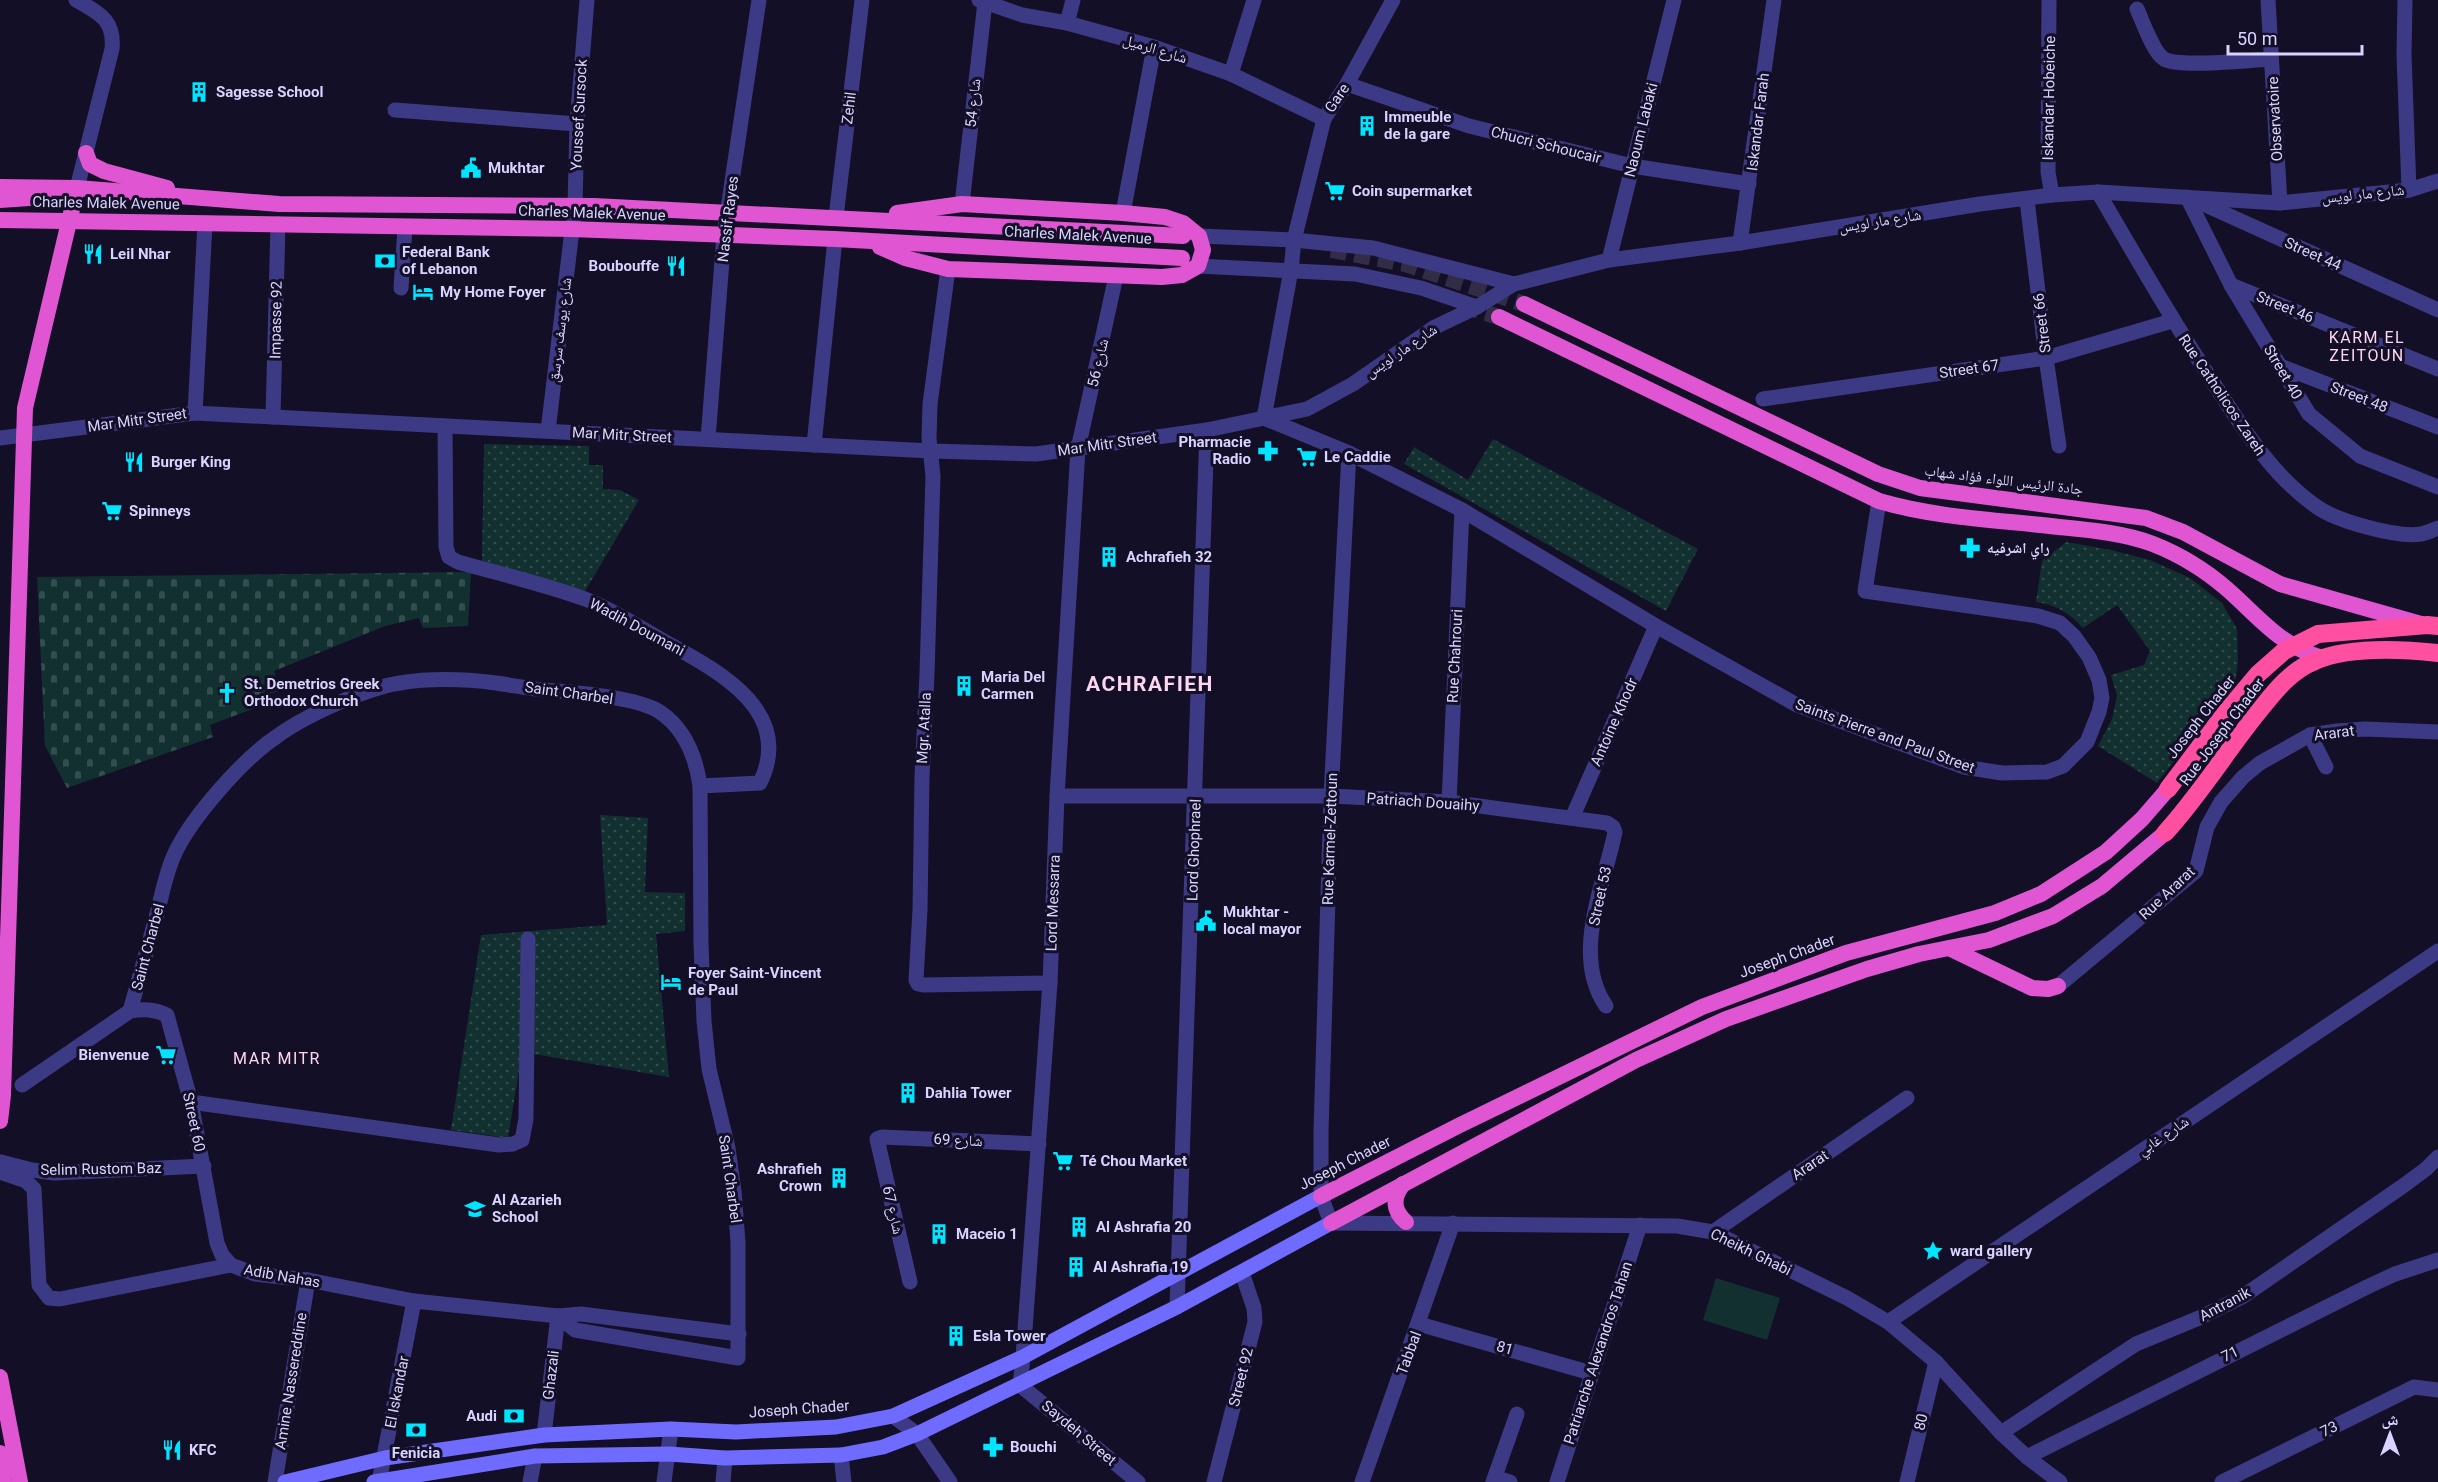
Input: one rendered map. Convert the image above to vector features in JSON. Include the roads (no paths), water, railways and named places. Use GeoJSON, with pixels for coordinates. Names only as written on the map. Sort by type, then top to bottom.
{"type":"FeatureCollection","features":[{"type":"Feature","properties":{"kind":"highway"},"geometry":{"type":"LineString","coordinates":[[86,153],[90,164],[104,171],[214,200]]}},
{"type":"Feature","properties":{"kind":"highway"},"geometry":{"type":"LineString","coordinates":[[6,187],[77,188],[214,200]]}},
{"type":"Feature","properties":{"kind":"highway"},"geometry":{"type":"LineString","coordinates":[[0,200],[46,197],[77,188]]}},
{"type":"Feature","properties":{"kind":"highway"},"geometry":{"type":"LineString","coordinates":[[0,1120],[14,724],[31,434],[25,408],[77,188]]}},
{"type":"Feature","properties":{"kind":"highway","name":"Charles Malek Avenue"},"geometry":{"type":"LineString","coordinates":[[214,200],[279,204],[575,205],[1191,236]]}},
{"type":"Feature","properties":{"kind":"highway"},"geometry":{"type":"LineString","coordinates":[[867,219],[962,204],[1123,213],[1165,218],[1183,223],[1203,250],[1198,266],[1182,275],[1116,276],[948,269],[905,258],[868,243]]}},
{"type":"Feature","properties":{"kind":"highway","name":"Charles Malek Avenue"},"geometry":{"type":"LineString","coordinates":[[0,220],[68,219],[571,229],[835,239],[868,243],[1182,258]]}},
{"type":"Feature","properties":{"kind":"highway","name":"جادة الرئيس اللواء فؤاد شهاب"},"geometry":{"type":"LineString","coordinates":[[1524,304],[1878,474],[1920,488],[2146,518],[2183,532],[2280,584],[2432,626]]}},
{"type":"Feature","properties":{"kind":"highway"},"geometry":{"type":"LineString","coordinates":[[1499,316],[1879,501],[1914,511],[2102,532],[2150,543],[2173,552],[2203,570],[2280,638],[2318,660],[2376,651],[2405,650],[2438,653]]}},
{"type":"Feature","properties":{"kind":"highway","name":"Joseph Chader"},"geometry":{"type":"LineString","coordinates":[[1321,1196],[1458,1126],[1702,1007],[1846,953],[1995,913],[2041,894],[2106,852],[2142,819],[2258,674],[2284,651],[2318,634],[2432,626]]}},
{"type":"Feature","properties":{"kind":"highway","name":"Rue Joseph Chader"},"geometry":{"type":"LineString","coordinates":[[2165,832],[2184,812],[2271,695],[2293,674],[2318,660]]}},
{"type":"Feature","properties":{"kind":"highway"},"geometry":{"type":"LineString","coordinates":[[1331,1223],[1636,1060],[1726,1019],[1867,969],[1989,940],[2025,929],[2053,916],[2102,886],[2165,832]]}},
{"type":"Feature","properties":{"kind":"highway"},"geometry":{"type":"LineString","coordinates":[[1949,948],[2032,988],[2048,989],[2058,986]]}},
{"type":"Feature","properties":{"kind":"highway"},"geometry":{"type":"LineString","coordinates":[[1403,1184],[1396,1193],[1395,1200],[1397,1212],[1406,1222]]}},
{"type":"Feature","properties":{"kind":"highway"},"geometry":{"type":"LineString","coordinates":[[0,1377],[20,1482]]}},
{"type":"Feature","properties":{"kind":"highway"},"geometry":{"type":"LineString","coordinates":[[0,1453],[4,1482]]}},
{"type":"Feature","properties":{"kind":"main road","name":"Joseph Chader"},"geometry":{"type":"LineString","coordinates":[[285,1482],[385,1458],[543,1435],[671,1429],[736,1432],[836,1427],[894,1416],[1023,1357],[1321,1196]]}},
{"type":"Feature","properties":{"kind":"main road"},"geometry":{"type":"LineString","coordinates":[[378,1481],[535,1456],[669,1454],[725,1458],[841,1455],[883,1447],[917,1434],[1020,1385],[1177,1307],[1331,1223]]}},
{"type":"Feature","properties":{"kind":"street"},"geometry":{"type":"LineString","coordinates":[[76,0],[105,20],[114,34],[77,188]]}},
{"type":"Feature","properties":{"kind":"street","name":"Youssef Sursock"},"geometry":{"type":"LineString","coordinates":[[571,229],[575,205],[577,124],[587,0]]}},
{"type":"Feature","properties":{"kind":"street","name":"Nassif Rayes"},"geometry":{"type":"LineString","coordinates":[[708,439],[724,235],[759,0]]}},
{"type":"Feature","properties":{"kind":"street","name":"Zehil"},"geometry":{"type":"LineString","coordinates":[[836,217],[862,0]]}},
{"type":"Feature","properties":{"kind":"street"},"geometry":{"type":"LineString","coordinates":[[1067,23],[1073,0]]}},
{"type":"Feature","properties":{"kind":"street"},"geometry":{"type":"LineString","coordinates":[[1231,74],[1254,0]]}},
{"type":"Feature","properties":{"kind":"street","name":"Gare"},"geometry":{"type":"LineString","coordinates":[[1264,418],[1291,270],[1294,240],[1324,119],[1347,84],[1393,0]]}},
{"type":"Feature","properties":{"kind":"street","name":"Naoum Labaki"},"geometry":{"type":"LineString","coordinates":[[1609,260],[1674,0]]}},
{"type":"Feature","properties":{"kind":"street","name":"Iskandar Farah"},"geometry":{"type":"LineString","coordinates":[[1740,243],[1774,0]]}},
{"type":"Feature","properties":{"kind":"street","name":"Iskandar Hobeiche"},"geometry":{"type":"LineString","coordinates":[[2049,0],[2048,172],[2052,195]]}},
{"type":"Feature","properties":{"kind":"street","name":"Observatoire"},"geometry":{"type":"LineString","coordinates":[[2268,0],[2280,203]]}},
{"type":"Feature","properties":{"kind":"street"},"geometry":{"type":"LineString","coordinates":[[2405,0],[2404,55],[2409,190]]}},
{"type":"Feature","properties":{"kind":"street","name":"شارع الرميل"},"geometry":{"type":"LineString","coordinates":[[982,1],[1022,15],[1067,23],[1154,47],[1231,74],[1324,119]]}},
{"type":"Feature","properties":{"kind":"street","name":"شارع 54"},"geometry":{"type":"LineString","coordinates":[[962,204],[982,1]]}},
{"type":"Feature","properties":{"kind":"street"},"geometry":{"type":"LineString","coordinates":[[2137,9],[2155,50],[2164,59],[2180,63],[2271,59]]}},
{"type":"Feature","properties":{"kind":"street"},"geometry":{"type":"LineString","coordinates":[[1123,213],[1154,47]]}},
{"type":"Feature","properties":{"kind":"street","name":"Chucri Schoucair"},"geometry":{"type":"LineString","coordinates":[[1347,84],[1469,126],[1632,166],[1749,184]]}},
{"type":"Feature","properties":{"kind":"street"},"geometry":{"type":"LineString","coordinates":[[395,110],[577,124]]}},
{"type":"Feature","properties":{"kind":"street","name":"شارع مار لويس"},"geometry":{"type":"LineString","coordinates":[[1264,418],[1307,409],[1353,384],[1435,327],[1477,307],[1514,284],[1609,260],[1740,243],[1980,204],[2027,200],[2052,195],[2098,192],[2280,203],[2409,190],[2438,181]]}},
{"type":"Feature","properties":{"kind":"street","name":"Rue Catholicos Zareh"},"geometry":{"type":"LineString","coordinates":[[2098,192],[2172,321],[2258,449],[2291,485],[2317,507],[2344,521],[2404,535],[2421,534],[2438,528]]}},
{"type":"Feature","properties":{"kind":"street","name":"Street 40"},"geometry":{"type":"LineString","coordinates":[[2187,197],[2231,285],[2309,414],[2350,450],[2372,463],[2438,487]]}},
{"type":"Feature","properties":{"kind":"street","name":"Street 44"},"geometry":{"type":"LineString","coordinates":[[2187,197],[2438,310]]}},
{"type":"Feature","properties":{"kind":"street","name":"Street 66"},"geometry":{"type":"LineString","coordinates":[[2027,200],[2059,446]]}},
{"type":"Feature","properties":{"kind":"street"},"geometry":{"type":"LineString","coordinates":[[195,413],[205,223]]}},
{"type":"Feature","properties":{"kind":"street","name":"Impasse 92"},"geometry":{"type":"LineString","coordinates":[[273,417],[278,224]]}},
{"type":"Feature","properties":{"kind":"street"},"geometry":{"type":"LineString","coordinates":[[401,288],[405,227]]}},
{"type":"Feature","properties":{"kind":"street","name":"شارع يوسف سرسق"},"geometry":{"type":"LineString","coordinates":[[548,431],[571,229]]}},
{"type":"Feature","properties":{"kind":"street"},"geometry":{"type":"LineString","coordinates":[[1191,236],[1294,240],[1373,248],[1514,284]]}},
{"type":"Feature","properties":{"kind":"street"},"geometry":{"type":"LineString","coordinates":[[814,445],[835,239]]}},
{"type":"Feature","properties":{"kind":"street"},"geometry":{"type":"LineString","coordinates":[[1198,266],[1355,274],[1421,288],[1477,307]]}},
{"type":"Feature","properties":{"kind":"street"},"geometry":{"type":"LineString","coordinates":[[931,452],[930,404],[948,269]]}},
{"type":"Feature","properties":{"kind":"street","name":"شارع 56"},"geometry":{"type":"LineString","coordinates":[[1078,448],[1116,276]]}},
{"type":"Feature","properties":{"kind":"street","name":"Street 46"},"geometry":{"type":"LineString","coordinates":[[2231,285],[2438,369]]}},
{"type":"Feature","properties":{"kind":"street","name":"Street 67"},"geometry":{"type":"LineString","coordinates":[[1763,399],[2046,358],[2172,321]]}},
{"type":"Feature","properties":{"kind":"street","name":"Street 48"},"geometry":{"type":"LineString","coordinates":[[2280,366],[2438,427]]}},
{"type":"Feature","properties":{"kind":"street","name":"Mar Mitr Street"},"geometry":{"type":"LineString","coordinates":[[0,438],[195,413],[931,452],[1036,454],[1207,430],[1264,418]]}},
{"type":"Feature","properties":{"kind":"street","name":"Saints Pierre and Paul Street"},"geometry":{"type":"LineString","coordinates":[[1264,418],[1349,453],[1462,510],[1656,626],[1797,705],[1964,767],[2020,774],[2047,772],[2063,766],[2087,742],[2099,712],[2102,698],[2099,680],[2089,657],[2074,636],[2060,623],[2038,616],[1864,591],[1879,501]]}},
{"type":"Feature","properties":{"kind":"street","name":"Wadih Doumani"},"geometry":{"type":"LineString","coordinates":[[445,426],[446,547],[449,557],[458,562],[572,594],[596,604],[723,675],[750,698],[767,732],[768,767],[760,783],[700,786]]}},
{"type":"Feature","properties":{"kind":"street","name":"Lord Ghophrael"},"geometry":{"type":"LineString","coordinates":[[1177,1307],[1207,430]]}},
{"type":"Feature","properties":{"kind":"street","name":"Lord Messarra"},"geometry":{"type":"LineString","coordinates":[[1020,1385],[1050,982],[1057,796],[1078,448]]}},
{"type":"Feature","properties":{"kind":"street","name":"Mgr. Atalla"},"geometry":{"type":"LineString","coordinates":[[931,452],[933,476],[931,563],[916,980],[918,984],[938,985],[1050,982]]}},
{"type":"Feature","properties":{"kind":"street","name":"Rue Karmel-Zettoun"},"geometry":{"type":"LineString","coordinates":[[1331,1223],[1321,1196],[1321,1132],[1331,796],[1349,453]]}},
{"type":"Feature","properties":{"kind":"street","name":"Rue Chahrouri"},"geometry":{"type":"LineString","coordinates":[[1449,802],[1462,510]]}},
{"type":"Feature","properties":{"kind":"street","name":"Antoine Khodr"},"geometry":{"type":"LineString","coordinates":[[1572,818],[1656,626]]}},
{"type":"Feature","properties":{"kind":"street","name":"Saint Charbel"},"geometry":{"type":"LineString","coordinates":[[22,1085],[130,1011],[167,876],[176,853],[196,820],[223,787],[276,736],[360,693],[399,683],[437,680],[493,682],[626,701],[660,711],[681,733],[694,760],[700,786],[700,944],[705,1021],[709,1069],[728,1148],[734,1191],[738,1242],[738,1358]]}},
{"type":"Feature","properties":{"kind":"street","name":"Ararat"},"geometry":{"type":"LineString","coordinates":[[2310,735],[2337,730],[2365,729],[2438,732]]}},
{"type":"Feature","properties":{"kind":"street"},"geometry":{"type":"LineString","coordinates":[[2310,735],[2326,767]]}},
{"type":"Feature","properties":{"kind":"street","name":"Rue Ararat"},"geometry":{"type":"LineString","coordinates":[[2058,986],[2196,871],[2207,827],[2221,802],[2243,777],[2275,753],[2310,735]]}},
{"type":"Feature","properties":{"kind":"street","name":"Patriach Douaihy"},"geometry":{"type":"LineString","coordinates":[[1057,796],[1331,796],[1449,802],[1572,818]]}},
{"type":"Feature","properties":{"kind":"street","name":"Street 53"},"geometry":{"type":"LineString","coordinates":[[1572,818],[1607,823],[1613,827],[1615,832],[1599,890],[1591,938],[1595,985],[1606,1006]]}},
{"type":"Feature","properties":{"kind":"street"},"geometry":{"type":"LineString","coordinates":[[191,1102],[499,1145],[513,1144],[522,1140],[526,1119],[528,939]]}},
{"type":"Feature","properties":{"kind":"street","name":"شارع غابي"},"geometry":{"type":"LineString","coordinates":[[1888,1322],[2438,951]]}},
{"type":"Feature","properties":{"kind":"street","name":"Street 60"},"geometry":{"type":"LineString","coordinates":[[130,1011],[144,1008],[166,1015],[191,1102],[217,1243],[222,1255],[231,1264]]}},
{"type":"Feature","properties":{"kind":"street","name":"Ararat"},"geometry":{"type":"LineString","coordinates":[[1713,1232],[1906,1098]]}},
{"type":"Feature","properties":{"kind":"street","name":"شارع 69"},"geometry":{"type":"LineString","coordinates":[[877,1139],[882,1137],[1039,1144]]}},
{"type":"Feature","properties":{"kind":"street","name":"شارع 67"},"geometry":{"type":"LineString","coordinates":[[877,1139],[910,1282]]}},
{"type":"Feature","properties":{"kind":"street","name":"Antranik"},"geometry":{"type":"LineString","coordinates":[[2001,1433],[2136,1344],[2242,1297],[2403,1186],[2426,1169],[2438,1156]]}},
{"type":"Feature","properties":{"kind":"street","name":"Selim Rustom Baz"},"geometry":{"type":"LineString","coordinates":[[0,1162],[27,1179]]}},
{"type":"Feature","properties":{"kind":"street","name":"Selim Rustom Baz"},"geometry":{"type":"LineString","coordinates":[[0,1172],[27,1179],[43,1172],[204,1166]]}},
{"type":"Feature","properties":{"kind":"street"},"geometry":{"type":"LineString","coordinates":[[27,1179],[43,1172]]}},
{"type":"Feature","properties":{"kind":"street","name":"Adib Nahas"},"geometry":{"type":"LineString","coordinates":[[27,1179],[39,1285],[44,1295],[49,1298],[60,1299],[231,1264],[255,1274],[308,1280],[414,1301],[558,1316],[581,1314],[739,1334]]}},
{"type":"Feature","properties":{"kind":"street","name":"Cheikh Ghabi"},"geometry":{"type":"LineString","coordinates":[[1331,1223],[1640,1225],[1677,1226],[1713,1232],[1847,1298],[1888,1322],[1936,1362],[2001,1433],[2027,1457],[2060,1482]]}},
{"type":"Feature","properties":{"kind":"street","name":"Tabbal"},"geometry":{"type":"LineString","coordinates":[[1362,1482],[1453,1223]]}},
{"type":"Feature","properties":{"kind":"street","name":"Patriarche Alexandros Tahan"},"geometry":{"type":"LineString","coordinates":[[1557,1482],[1640,1225]]}},
{"type":"Feature","properties":{"kind":"street","name":"71"},"geometry":{"type":"LineString","coordinates":[[2027,1457],[2367,1287],[2395,1274],[2438,1260]]}},
{"type":"Feature","properties":{"kind":"street","name":"Street 92"},"geometry":{"type":"LineString","coordinates":[[1214,1482],[1255,1322],[1254,1308],[1242,1272]]}},
{"type":"Feature","properties":{"kind":"street","name":"Amine Nassereddine"},"geometry":{"type":"LineString","coordinates":[[275,1482],[308,1280]]}},
{"type":"Feature","properties":{"kind":"street","name":"El Iskandar"},"geometry":{"type":"LineString","coordinates":[[378,1481],[385,1458],[414,1301]]}},
{"type":"Feature","properties":{"kind":"street","name":"Adib Nahas"},"geometry":{"type":"LineString","coordinates":[[558,1316],[575,1330],[738,1358]]}},
{"type":"Feature","properties":{"kind":"street","name":"Ghazali"},"geometry":{"type":"LineString","coordinates":[[543,1435],[558,1316]]}},
{"type":"Feature","properties":{"kind":"street","name":"81"},"geometry":{"type":"LineString","coordinates":[[1419,1323],[1591,1373]]}},
{"type":"Feature","properties":{"kind":"street","name":"80"},"geometry":{"type":"LineString","coordinates":[[1907,1482],[1936,1362]]}},
{"type":"Feature","properties":{"kind":"street","name":"Saydeh Street"},"geometry":{"type":"LineString","coordinates":[[1020,1385],[1138,1482]]}},
{"type":"Feature","properties":{"kind":"street","name":"73"},"geometry":{"type":"LineString","coordinates":[[2222,1482],[2414,1387],[2438,1390]]}},
{"type":"Feature","properties":{"kind":"street"},"geometry":{"type":"LineString","coordinates":[[1510,1482],[1494,1480],[1516,1414]]}},
{"type":"Feature","properties":{"kind":"street"},"geometry":{"type":"LineString","coordinates":[[894,1416],[917,1434],[950,1482]]}},
{"type":"Feature","properties":{"kind":"street"},"geometry":{"type":"LineString","coordinates":[[664,1482],[671,1429]]}},
{"type":"Feature","properties":{"kind":"street"},"geometry":{"type":"LineString","coordinates":[[841,1455],[844,1482]]}},
{"type":"Feature","properties":{"kind":"street"},"geometry":{"type":"LineString","coordinates":[[530,1482],[535,1456]]}},
{"type":"Feature","properties":{"kind":"street"},"geometry":{"type":"LineString","coordinates":[[723,1482],[725,1458]]}},
{"type":"Feature","properties":{"kind":"tunnel"},"geometry":{"type":"LineString","coordinates":[[1331,250],[1405,264],[1524,304]]}},
{"type":"Feature","properties":{"kind":"tunnel"},"geometry":{"type":"LineString","coordinates":[[1463,306],[1499,317]]}},
{"type":"Feature","properties":{"kind":"place","name":"Sagesse School"},"geometry":{"type":"Point","coordinates":[199,92]}},
{"type":"Feature","properties":{"kind":"place","name":"Immeuble de la gare"},"geometry":{"type":"Point","coordinates":[1367,126]}},
{"type":"Feature","properties":{"kind":"place","name":"Mukhtar"},"geometry":{"type":"Point","coordinates":[471,168]}},
{"type":"Feature","properties":{"kind":"place","name":"Coin supermarket"},"geometry":{"type":"Point","coordinates":[1335,191]}},
{"type":"Feature","properties":{"kind":"place","name":"Leil Nhar"},"geometry":{"type":"Point","coordinates":[93,254]}},
{"type":"Feature","properties":{"kind":"place","name":"Federal Bank of Lebanon"},"geometry":{"type":"Point","coordinates":[385,261]}},
{"type":"Feature","properties":{"kind":"place","name":"Boubouffe"},"geometry":{"type":"Point","coordinates":[676,266]}},
{"type":"Feature","properties":{"kind":"place","name":"My Home Foyer"},"geometry":{"type":"Point","coordinates":[423,292]}},
{"type":"Feature","properties":{"kind":"place","name":"Pharmacie Radio"},"geometry":{"type":"Point","coordinates":[1268,451]}},
{"type":"Feature","properties":{"kind":"place","name":"Le Caddie"},"geometry":{"type":"Point","coordinates":[1307,457]}},
{"type":"Feature","properties":{"kind":"place","name":"Burger King"},"geometry":{"type":"Point","coordinates":[134,462]}},
{"type":"Feature","properties":{"kind":"place","name":"Spinneys"},"geometry":{"type":"Point","coordinates":[112,511]}},
{"type":"Feature","properties":{"kind":"place","name":"راي اشرفيه"},"geometry":{"type":"Point","coordinates":[1970,548]}},
{"type":"Feature","properties":{"kind":"place","name":"Achrafieh 32"},"geometry":{"type":"Point","coordinates":[1109,557]}},
{"type":"Feature","properties":{"kind":"place","name":"Maria Del Carmen"},"geometry":{"type":"Point","coordinates":[964,686]}},
{"type":"Feature","properties":{"kind":"place","name":"St. Demetrios Greek Orthodox Church"},"geometry":{"type":"Point","coordinates":[227,693]}},
{"type":"Feature","properties":{"kind":"place","name":"Mukhtar - local mayor"},"geometry":{"type":"Point","coordinates":[1206,921]}},
{"type":"Feature","properties":{"kind":"place","name":"Foyer Saint-Vincent de Paul"},"geometry":{"type":"Point","coordinates":[671,982]}},
{"type":"Feature","properties":{"kind":"place","name":"Bienvenue"},"geometry":{"type":"Point","coordinates":[166,1055]}},
{"type":"Feature","properties":{"kind":"place","name":"Dahlia Tower"},"geometry":{"type":"Point","coordinates":[908,1093]}},
{"type":"Feature","properties":{"kind":"place","name":"Té Chou Market"},"geometry":{"type":"Point","coordinates":[1063,1161]}},
{"type":"Feature","properties":{"kind":"place","name":"Ashrafieh Crown"},"geometry":{"type":"Point","coordinates":[839,1178]}},
{"type":"Feature","properties":{"kind":"place","name":"Al Azarieh School"},"geometry":{"type":"Point","coordinates":[475,1209]}},
{"type":"Feature","properties":{"kind":"place","name":"Al Ashrafia 20"},"geometry":{"type":"Point","coordinates":[1079,1227]}},
{"type":"Feature","properties":{"kind":"place","name":"Maceio 1"},"geometry":{"type":"Point","coordinates":[939,1234]}},
{"type":"Feature","properties":{"kind":"place","name":"ward gallery"},"geometry":{"type":"Point","coordinates":[1933,1251]}},
{"type":"Feature","properties":{"kind":"place","name":"Al Ashrafia 19"},"geometry":{"type":"Point","coordinates":[1076,1267]}},
{"type":"Feature","properties":{"kind":"place","name":"Esla Tower"},"geometry":{"type":"Point","coordinates":[956,1336]}},
{"type":"Feature","properties":{"kind":"place","name":"Audi"},"geometry":{"type":"Point","coordinates":[514,1416]}},
{"type":"Feature","properties":{"kind":"place","name":"Fenicia"},"geometry":{"type":"Point","coordinates":[416,1430]}},
{"type":"Feature","properties":{"kind":"place","name":"Bouchi"},"geometry":{"type":"Point","coordinates":[993,1447]}},
{"type":"Feature","properties":{"kind":"place","name":"KFC"},"geometry":{"type":"Point","coordinates":[172,1450]}},
{"type":"Feature","properties":{"kind":"district","name":"KARM EL ZEITOUN"},"geometry":{"type":"Point","coordinates":[2367,346]}},
{"type":"Feature","properties":{"kind":"district","name":"ACHRAFIEH"},"geometry":{"type":"Point","coordinates":[1150,684]}},
{"type":"Feature","properties":{"kind":"district","name":"MAR MITR"},"geometry":{"type":"Point","coordinates":[277,1058]}}]}
